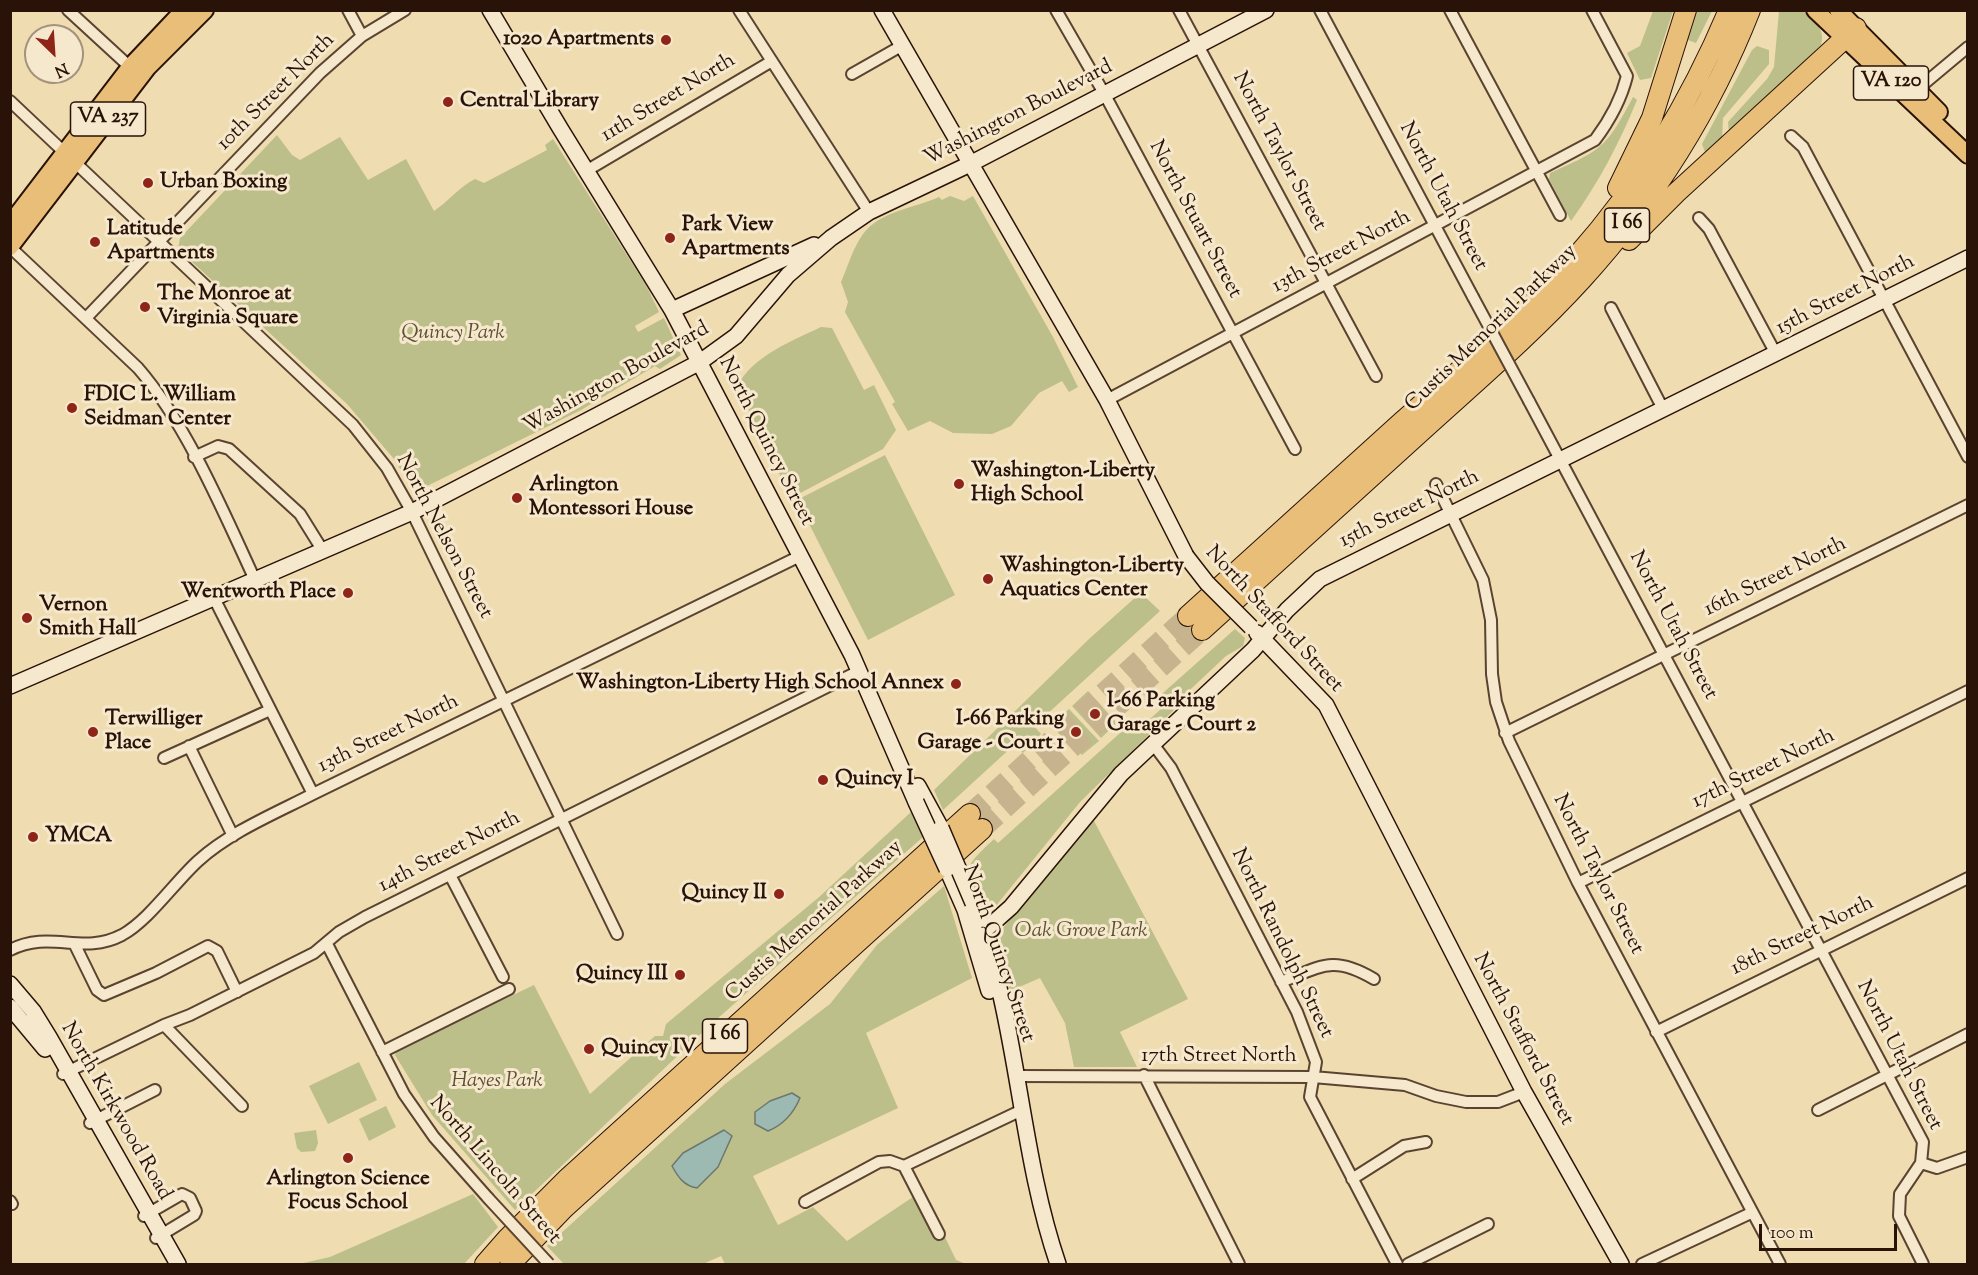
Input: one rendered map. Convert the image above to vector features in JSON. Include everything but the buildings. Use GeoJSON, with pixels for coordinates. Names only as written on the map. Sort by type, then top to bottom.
{"type":"FeatureCollection","features":[{"type":"Feature","properties":{"kind":"highway"},"geometry":{"type":"LineString","coordinates":[[1519,316],[1593,223],[1624,177],[1656,107],[1686,10]]}},
{"type":"Feature","properties":{"kind":"highway","name":"Custis Memorial Parkway"},"geometry":{"type":"LineString","coordinates":[[1188,616],[1519,316],[1582,250],[1642,172],[1691,92],[1729,10]]}},
{"type":"Feature","properties":{"kind":"highway","name":"Custis Memorial Parkway"},"geometry":{"type":"LineString","coordinates":[[1202,630],[1513,348],[1582,279],[1645,203],[1710,98],[1750,10]]}},
{"type":"Feature","properties":{"kind":"highway"},"geometry":{"type":"LineString","coordinates":[[1454,402],[1531,342],[1676,193],[1850,33]]}},
{"type":"Feature","properties":{"kind":"highway","name":"Custis Memorial Parkway"},"geometry":{"type":"LineString","coordinates":[[485,1264],[566,1180],[976,821],[564,1208],[510,1264]]}},
{"type":"Feature","properties":{"kind":"main road","name":"VA 237"},"geometry":{"type":"LineString","coordinates":[[11,247],[70,157],[184,10]]}},
{"type":"Feature","properties":{"kind":"main road","name":"VA 237"},"geometry":{"type":"LineString","coordinates":[[136,71],[205,10]]}},
{"type":"Feature","properties":{"kind":"main road","name":"North Quincy Street"},"geometry":{"type":"LineString","coordinates":[[490,10],[672,310],[861,676],[920,798],[969,907],[1012,1038],[1022,1110],[1045,1225],[1058,1264]]}},
{"type":"Feature","properties":{"kind":"main road","name":"North Stafford Street"},"geometry":{"type":"LineString","coordinates":[[882,10],[1107,400],[1186,556],[1207,583],[1326,705],[1524,1092],[1621,1264]]}},
{"type":"Feature","properties":{"kind":"main road","name":"Washington Boulevard"},"geometry":{"type":"LineString","coordinates":[[10,686],[412,512],[700,362],[736,336],[788,275],[831,238],[869,212],[970,164],[1266,10]]}},
{"type":"Feature","properties":{"kind":"main road","name":"VA 120"},"geometry":{"type":"LineString","coordinates":[[1815,10],[1850,33],[1912,94],[1968,155]]}},
{"type":"Feature","properties":{"kind":"main road","name":"VA 120"},"geometry":{"type":"LineString","coordinates":[[1838,10],[1850,33]]}},
{"type":"Feature","properties":{"kind":"main road","name":"VA 120"},"geometry":{"type":"LineString","coordinates":[[1912,94],[1968,140]]}},
{"type":"Feature","properties":{"kind":"main road","name":"VA 237"},"geometry":{"type":"LineString","coordinates":[[10,224],[70,157]]}},
{"type":"Feature","properties":{"kind":"main road"},"geometry":{"type":"LineString","coordinates":[[672,310],[831,238]]}},
{"type":"Feature","properties":{"kind":"main road","name":"15th Street North"},"geometry":{"type":"LineString","coordinates":[[979,935],[1011,907],[1121,774],[1263,639],[1287,610],[1320,579],[1449,513],[1968,258]]}},
{"type":"Feature","properties":{"kind":"main road","name":"North Kirkwood Road"},"geometry":{"type":"LineString","coordinates":[[10,984],[33,1011],[65,1073],[159,1236],[178,1264]]}},
{"type":"Feature","properties":{"kind":"main road","name":"North Kirkwood Road"},"geometry":{"type":"LineString","coordinates":[[10,1007],[65,1073]]}},
{"type":"Feature","properties":{"kind":"main road","name":"North Kirkwood Road"},"geometry":{"type":"LineString","coordinates":[[159,1236],[171,1264]]}},
{"type":"Feature","properties":{"kind":"street"},"geometry":{"type":"LineString","coordinates":[[68,10],[136,71]]}},
{"type":"Feature","properties":{"kind":"street"},"geometry":{"type":"LineString","coordinates":[[348,10],[362,36]]}},
{"type":"Feature","properties":{"kind":"street","name":"10th Street North"},"geometry":{"type":"LineString","coordinates":[[86,318],[293,100],[362,36],[405,10]]}},
{"type":"Feature","properties":{"kind":"street","name":"North Stuart Street"},"geometry":{"type":"LineString","coordinates":[[1056,10],[1105,95],[1295,449]]}},
{"type":"Feature","properties":{"kind":"street","name":"North Taylor Street"},"geometry":{"type":"LineString","coordinates":[[1179,10],[1200,45],[1376,376]]}},
{"type":"Feature","properties":{"kind":"street","name":"North Utah Street"},"geometry":{"type":"LineString","coordinates":[[1320,10],[1744,802],[1923,1142],[1921,1163],[1900,1194],[1899,1216],[1923,1264]]}},
{"type":"Feature","properties":{"kind":"street"},"geometry":{"type":"LineString","coordinates":[[1450,10],[1560,215]]}},
{"type":"Feature","properties":{"kind":"street","name":"13th Street North"},"geometry":{"type":"LineString","coordinates":[[1107,400],[1595,140],[1623,94],[1627,76],[1592,10]]}},
{"type":"Feature","properties":{"kind":"street"},"geometry":{"type":"LineString","coordinates":[[740,11],[869,212]]}},
{"type":"Feature","properties":{"kind":"street"},"geometry":{"type":"LineString","coordinates":[[852,74],[903,45]]}},
{"type":"Feature","properties":{"kind":"street"},"geometry":{"type":"LineString","coordinates":[[1912,94],[1968,47]]}},
{"type":"Feature","properties":{"kind":"street","name":"11th Street North"},"geometry":{"type":"LineString","coordinates":[[586,171],[772,61]]}},
{"type":"Feature","properties":{"kind":"street","name":"North Nelson Street"},"geometry":{"type":"LineString","coordinates":[[10,101],[352,425],[387,468],[412,512],[505,700],[617,934]]}},
{"type":"Feature","properties":{"kind":"street"},"geometry":{"type":"LineString","coordinates":[[1791,136],[1803,147],[1968,457]]}},
{"type":"Feature","properties":{"kind":"street"},"geometry":{"type":"LineString","coordinates":[[1699,218],[1709,229],[1776,354]]}},
{"type":"Feature","properties":{"kind":"street"},"geometry":{"type":"LineString","coordinates":[[11,247],[148,380],[172,414],[255,580]]}},
{"type":"Feature","properties":{"kind":"street"},"geometry":{"type":"LineString","coordinates":[[1611,308],[1663,409]]}},
{"type":"Feature","properties":{"kind":"street"},"geometry":{"type":"LineString","coordinates":[[194,457],[218,446],[225,446],[300,514],[323,551]]}},
{"type":"Feature","properties":{"kind":"street","name":"North Taylor Street"},"geometry":{"type":"LineString","coordinates":[[1436,484],[1483,580],[1491,620],[1492,675],[1496,702],[1505,733],[1578,883],[1780,1264]]}},
{"type":"Feature","properties":{"kind":"street","name":"16th Street North"},"geometry":{"type":"LineString","coordinates":[[1505,733],[1968,506]]}},
{"type":"Feature","properties":{"kind":"street","name":"13th Street North"},"geometry":{"type":"LineString","coordinates":[[10,950],[33,940],[75,945],[103,942],[122,934],[199,860],[233,836],[313,794],[800,556]]}},
{"type":"Feature","properties":{"kind":"street"},"geometry":{"type":"LineString","coordinates":[[214,598],[313,794]]}},
{"type":"Feature","properties":{"kind":"street","name":"14th Street North"},"geometry":{"type":"LineString","coordinates":[[65,1073],[164,1025],[190,1015],[314,953],[339,932],[365,917],[563,818],[861,676]]}},
{"type":"Feature","properties":{"kind":"street","name":"17th Street North"},"geometry":{"type":"LineString","coordinates":[[1578,883],[1968,691]]}},
{"type":"Feature","properties":{"kind":"street"},"geometry":{"type":"LineString","coordinates":[[164,758],[270,710]]}},
{"type":"Feature","properties":{"kind":"street","name":"North Randolph Street"},"geometry":{"type":"LineString","coordinates":[[1153,744],[1171,768],[1281,982],[1316,1062],[1310,1097],[1397,1264]]}},
{"type":"Feature","properties":{"kind":"street"},"geometry":{"type":"LineString","coordinates":[[189,746],[233,836]]}},
{"type":"Feature","properties":{"kind":"street"},"geometry":{"type":"LineString","coordinates":[[450,875],[503,977]]}},
{"type":"Feature","properties":{"kind":"street","name":"18th Street North"},"geometry":{"type":"LineString","coordinates":[[1656,1032],[1968,878]]}},
{"type":"Feature","properties":{"kind":"street","name":"North Lincoln Street"},"geometry":{"type":"LineString","coordinates":[[327,944],[404,1094],[429,1130],[549,1264]]}},
{"type":"Feature","properties":{"kind":"street"},"geometry":{"type":"LineString","coordinates":[[75,945],[97,990],[104,995],[156,973],[208,946],[217,951],[237,992]]}},
{"type":"Feature","properties":{"kind":"street"},"geometry":{"type":"LineString","coordinates":[[1281,982],[1329,963],[1353,967],[1374,979]]}},
{"type":"Feature","properties":{"kind":"street"},"geometry":{"type":"LineString","coordinates":[[382,1052],[509,989]]}},
{"type":"Feature","properties":{"kind":"street"},"geometry":{"type":"LineString","coordinates":[[164,1025],[242,1106]]}},
{"type":"Feature","properties":{"kind":"street"},"geometry":{"type":"LineString","coordinates":[[1818,1110],[1968,1034]]}},
{"type":"Feature","properties":{"kind":"street"},"geometry":{"type":"LineString","coordinates":[[1144,1075],[1239,1264]]}},
{"type":"Feature","properties":{"kind":"street","name":"17th Street North"},"geometry":{"type":"LineString","coordinates":[[1017,1076],[1313,1077],[1405,1085],[1436,1096],[1466,1102],[1498,1101],[1524,1092]]}},
{"type":"Feature","properties":{"kind":"street"},"geometry":{"type":"LineString","coordinates":[[93,1121],[155,1090]]}},
{"type":"Feature","properties":{"kind":"street"},"geometry":{"type":"LineString","coordinates":[[904,1166],[1022,1110]]}},
{"type":"Feature","properties":{"kind":"street"},"geometry":{"type":"LineString","coordinates":[[1352,1179],[1404,1146],[1426,1143]]}},
{"type":"Feature","properties":{"kind":"street"},"geometry":{"type":"LineString","coordinates":[[1921,1163],[1937,1168],[1968,1157]]}},
{"type":"Feature","properties":{"kind":"street"},"geometry":{"type":"LineString","coordinates":[[805,1202],[879,1162],[890,1161],[904,1166],[939,1234]]}},
{"type":"Feature","properties":{"kind":"street"},"geometry":{"type":"LineString","coordinates":[[146,1214],[182,1194],[190,1198],[196,1211],[194,1215],[159,1236]]}},
{"type":"Feature","properties":{"kind":"street"},"geometry":{"type":"LineString","coordinates":[[1642,1264],[1751,1213]]}},
{"type":"Feature","properties":{"kind":"street"},"geometry":{"type":"LineString","coordinates":[[1408,1264],[1488,1224]]}},
{"type":"Feature","properties":{"kind":"green space"},"geometry":{"type":"Polygon","coordinates":[[[1653,11],[1673,11],[1651,78],[1640,80],[1627,53],[1640,46],[1653,11]]]}},
{"type":"Feature","properties":{"kind":"green space"},"geometry":{"type":"Polygon","coordinates":[[[1695,11],[1712,11],[1696,43],[1685,39],[1695,11]]]}},
{"type":"Feature","properties":{"kind":"green space"},"geometry":{"type":"Polygon","coordinates":[[[1779,11],[1803,11],[1820,30],[1821,45],[1729,133],[1728,122],[1767,79],[1774,67],[1779,11]]]}},
{"type":"Feature","properties":{"kind":"green space"},"geometry":{"type":"Polygon","coordinates":[[[1757,46],[1769,50],[1769,64],[1723,118],[1722,140],[1706,155],[1702,144],[1752,50],[1757,46]]]}},
{"type":"Feature","properties":{"kind":"green space"},"geometry":{"type":"Polygon","coordinates":[[[1633,97],[1637,100],[1616,147],[1591,192],[1571,221],[1549,179],[1550,173],[1581,159],[1601,145],[1616,127],[1633,97]]]}},
{"type":"Feature","properties":{"kind":"green space","name":"Quincy Park"},"geometry":{"type":"Polygon","coordinates":[[[277,135],[292,155],[300,160],[340,137],[368,180],[406,159],[434,211],[469,182],[475,179],[484,183],[547,150],[545,145],[553,139],[646,285],[659,312],[635,326],[638,332],[664,318],[681,355],[660,369],[655,366],[581,410],[421,489],[412,488],[394,459],[347,404],[178,249],[180,238],[277,135]]]}},
{"type":"Feature","properties":{"kind":"green space"},"geometry":{"type":"Polygon","coordinates":[[[950,196],[964,201],[973,196],[1053,337],[1078,387],[1069,392],[1062,381],[1039,393],[1011,426],[992,434],[953,433],[930,421],[908,431],[892,404],[895,402],[845,312],[848,302],[841,282],[859,239],[870,226],[888,215],[939,197],[942,200],[950,196]]]}},
{"type":"Feature","properties":{"kind":"green space"},"geometry":{"type":"Polygon","coordinates":[[[821,327],[832,328],[864,390],[874,385],[896,430],[883,449],[791,498],[737,386],[744,375],[763,357],[821,327]]]}},
{"type":"Feature","properties":{"kind":"green space"},"geometry":{"type":"Polygon","coordinates":[[[885,455],[955,595],[868,640],[797,500],[885,455]]]}},
{"type":"Feature","properties":{"kind":"green space"},"geometry":{"type":"Polygon","coordinates":[[[1142,594],[1160,611],[1034,726],[1041,734],[1023,753],[1014,745],[943,810],[934,790],[1089,639],[1138,595],[1142,594]]]}},
{"type":"Feature","properties":{"kind":"green space"},"geometry":{"type":"Polygon","coordinates":[[[1235,629],[1245,638],[1243,646],[1226,656],[1176,703],[1173,711],[1080,802],[995,907],[992,910],[982,908],[969,877],[969,870],[975,858],[994,839],[998,843],[1130,724],[1137,731],[1162,708],[1155,700],[1235,629]]]}},
{"type":"Feature","properties":{"kind":"green space","name":"I-66 Parking Garage - Court 2"},"geometry":{"type":"Polygon","coordinates":[[[1088,691],[1117,723],[1101,738],[1072,706],[1088,691]]]}},
{"type":"Feature","properties":{"kind":"green space","name":"I-66 Parking Garage - Court 1"},"geometry":{"type":"Polygon","coordinates":[[[1069,709],[1099,741],[1082,755],[1053,724],[1069,709]]]}},
{"type":"Feature","properties":{"kind":"green space","name":"Hayes Park"},"geometry":{"type":"Polygon","coordinates":[[[911,812],[923,837],[708,1027],[515,1210],[432,1115],[395,1055],[396,1051],[534,985],[590,1094],[655,1036],[663,1036],[666,1024],[818,898],[911,812]]]}},
{"type":"Feature","properties":{"kind":"green space","name":"Oak Grove Park"},"geometry":{"type":"Polygon","coordinates":[[[1093,819],[1188,999],[1120,1032],[1137,1067],[1074,1067],[1065,1023],[1040,978],[1010,991],[997,945],[998,934],[1093,819]]]}},
{"type":"Feature","properties":{"kind":"green space"},"geometry":{"type":"Polygon","coordinates":[[[944,886],[972,978],[866,1033],[898,1108],[753,1176],[778,1225],[813,1207],[847,1241],[916,1195],[938,1236],[944,1235],[956,1260],[966,1264],[725,1264],[721,1256],[703,1264],[564,1264],[547,1246],[725,1084],[830,1004],[877,945],[944,886]]]}},
{"type":"Feature","properties":{"kind":"green space"},"geometry":{"type":"Polygon","coordinates":[[[359,1062],[377,1100],[328,1124],[309,1086],[359,1062]]]}},
{"type":"Feature","properties":{"kind":"green space"},"geometry":{"type":"Polygon","coordinates":[[[386,1106],[396,1127],[369,1141],[359,1119],[386,1106]]]}},
{"type":"Feature","properties":{"kind":"green space"},"geometry":{"type":"Polygon","coordinates":[[[316,1130],[318,1143],[315,1151],[301,1152],[297,1148],[294,1133],[316,1130]]]}},
{"type":"Feature","properties":{"kind":"green space"},"geometry":{"type":"Polygon","coordinates":[[[473,1194],[498,1227],[464,1264],[299,1264],[330,1257],[473,1194]]]}},
{"type":"Feature","properties":{"kind":"water"},"geometry":{"type":"Polygon","coordinates":[[[792,1093],[800,1098],[783,1122],[768,1131],[755,1124],[755,1112],[770,1101],[792,1093]]]}},
{"type":"Feature","properties":{"kind":"water"},"geometry":{"type":"Polygon","coordinates":[[[724,1130],[732,1136],[718,1167],[697,1188],[685,1183],[672,1166],[683,1153],[724,1130]]]}},
{"type":"Feature","properties":{"kind":"tunnel"},"geometry":{"type":"LineString","coordinates":[[970,814],[1188,616]]}},
{"type":"Feature","properties":{"kind":"tunnel"},"geometry":{"type":"LineString","coordinates":[[982,829],[1202,630]]}},
{"type":"Feature","properties":{"kind":"place","name":"1020 Apartments"},"geometry":{"type":"Point","coordinates":[666,40]}},
{"type":"Feature","properties":{"kind":"place","name":"Central Library"},"geometry":{"type":"Point","coordinates":[448,102]}},
{"type":"Feature","properties":{"kind":"place","name":"Urban Boxing"},"geometry":{"type":"Point","coordinates":[148,183]}},
{"type":"Feature","properties":{"kind":"place","name":"Park View Apartments"},"geometry":{"type":"Point","coordinates":[670,238]}},
{"type":"Feature","properties":{"kind":"place","name":"Latitude Apartments"},"geometry":{"type":"Point","coordinates":[95,242]}},
{"type":"Feature","properties":{"kind":"place","name":"The Monroe at Virginia Square"},"geometry":{"type":"Point","coordinates":[145,307]}},
{"type":"Feature","properties":{"kind":"place","name":"FDIC L. William Seidman Center"},"geometry":{"type":"Point","coordinates":[72,408]}},
{"type":"Feature","properties":{"kind":"place","name":"Washington-Liberty High School"},"geometry":{"type":"Point","coordinates":[959,484]}},
{"type":"Feature","properties":{"kind":"place","name":"Arlington Montessori House"},"geometry":{"type":"Point","coordinates":[517,498]}},
{"type":"Feature","properties":{"kind":"place","name":"Washington-Liberty Aquatics Center"},"geometry":{"type":"Point","coordinates":[988,579]}},
{"type":"Feature","properties":{"kind":"place","name":"Wentworth Place"},"geometry":{"type":"Point","coordinates":[348,593]}},
{"type":"Feature","properties":{"kind":"place","name":"Vernon Smith Hall"},"geometry":{"type":"Point","coordinates":[27,618]}},
{"type":"Feature","properties":{"kind":"place","name":"Washington-Liberty High School Annex"},"geometry":{"type":"Point","coordinates":[956,684]}},
{"type":"Feature","properties":{"kind":"place","name":"I-66 Parking Garage - Court 2"},"geometry":{"type":"Point","coordinates":[1095,714]}},
{"type":"Feature","properties":{"kind":"place","name":"Terwilliger Place"},"geometry":{"type":"Point","coordinates":[93,732]}},
{"type":"Feature","properties":{"kind":"place","name":"I-66 Parking Garage - Court 1"},"geometry":{"type":"Point","coordinates":[1076,732]}},
{"type":"Feature","properties":{"kind":"place","name":"Quincy I"},"geometry":{"type":"Point","coordinates":[823,780]}},
{"type":"Feature","properties":{"kind":"place","name":"YMCA"},"geometry":{"type":"Point","coordinates":[33,837]}},
{"type":"Feature","properties":{"kind":"place","name":"Quincy II"},"geometry":{"type":"Point","coordinates":[779,894]}},
{"type":"Feature","properties":{"kind":"place","name":"Quincy III"},"geometry":{"type":"Point","coordinates":[680,975]}},
{"type":"Feature","properties":{"kind":"place","name":"Quincy IV"},"geometry":{"type":"Point","coordinates":[589,1049]}},
{"type":"Feature","properties":{"kind":"place","name":"Arlington Science Focus School"},"geometry":{"type":"Point","coordinates":[348,1158]}}]}
